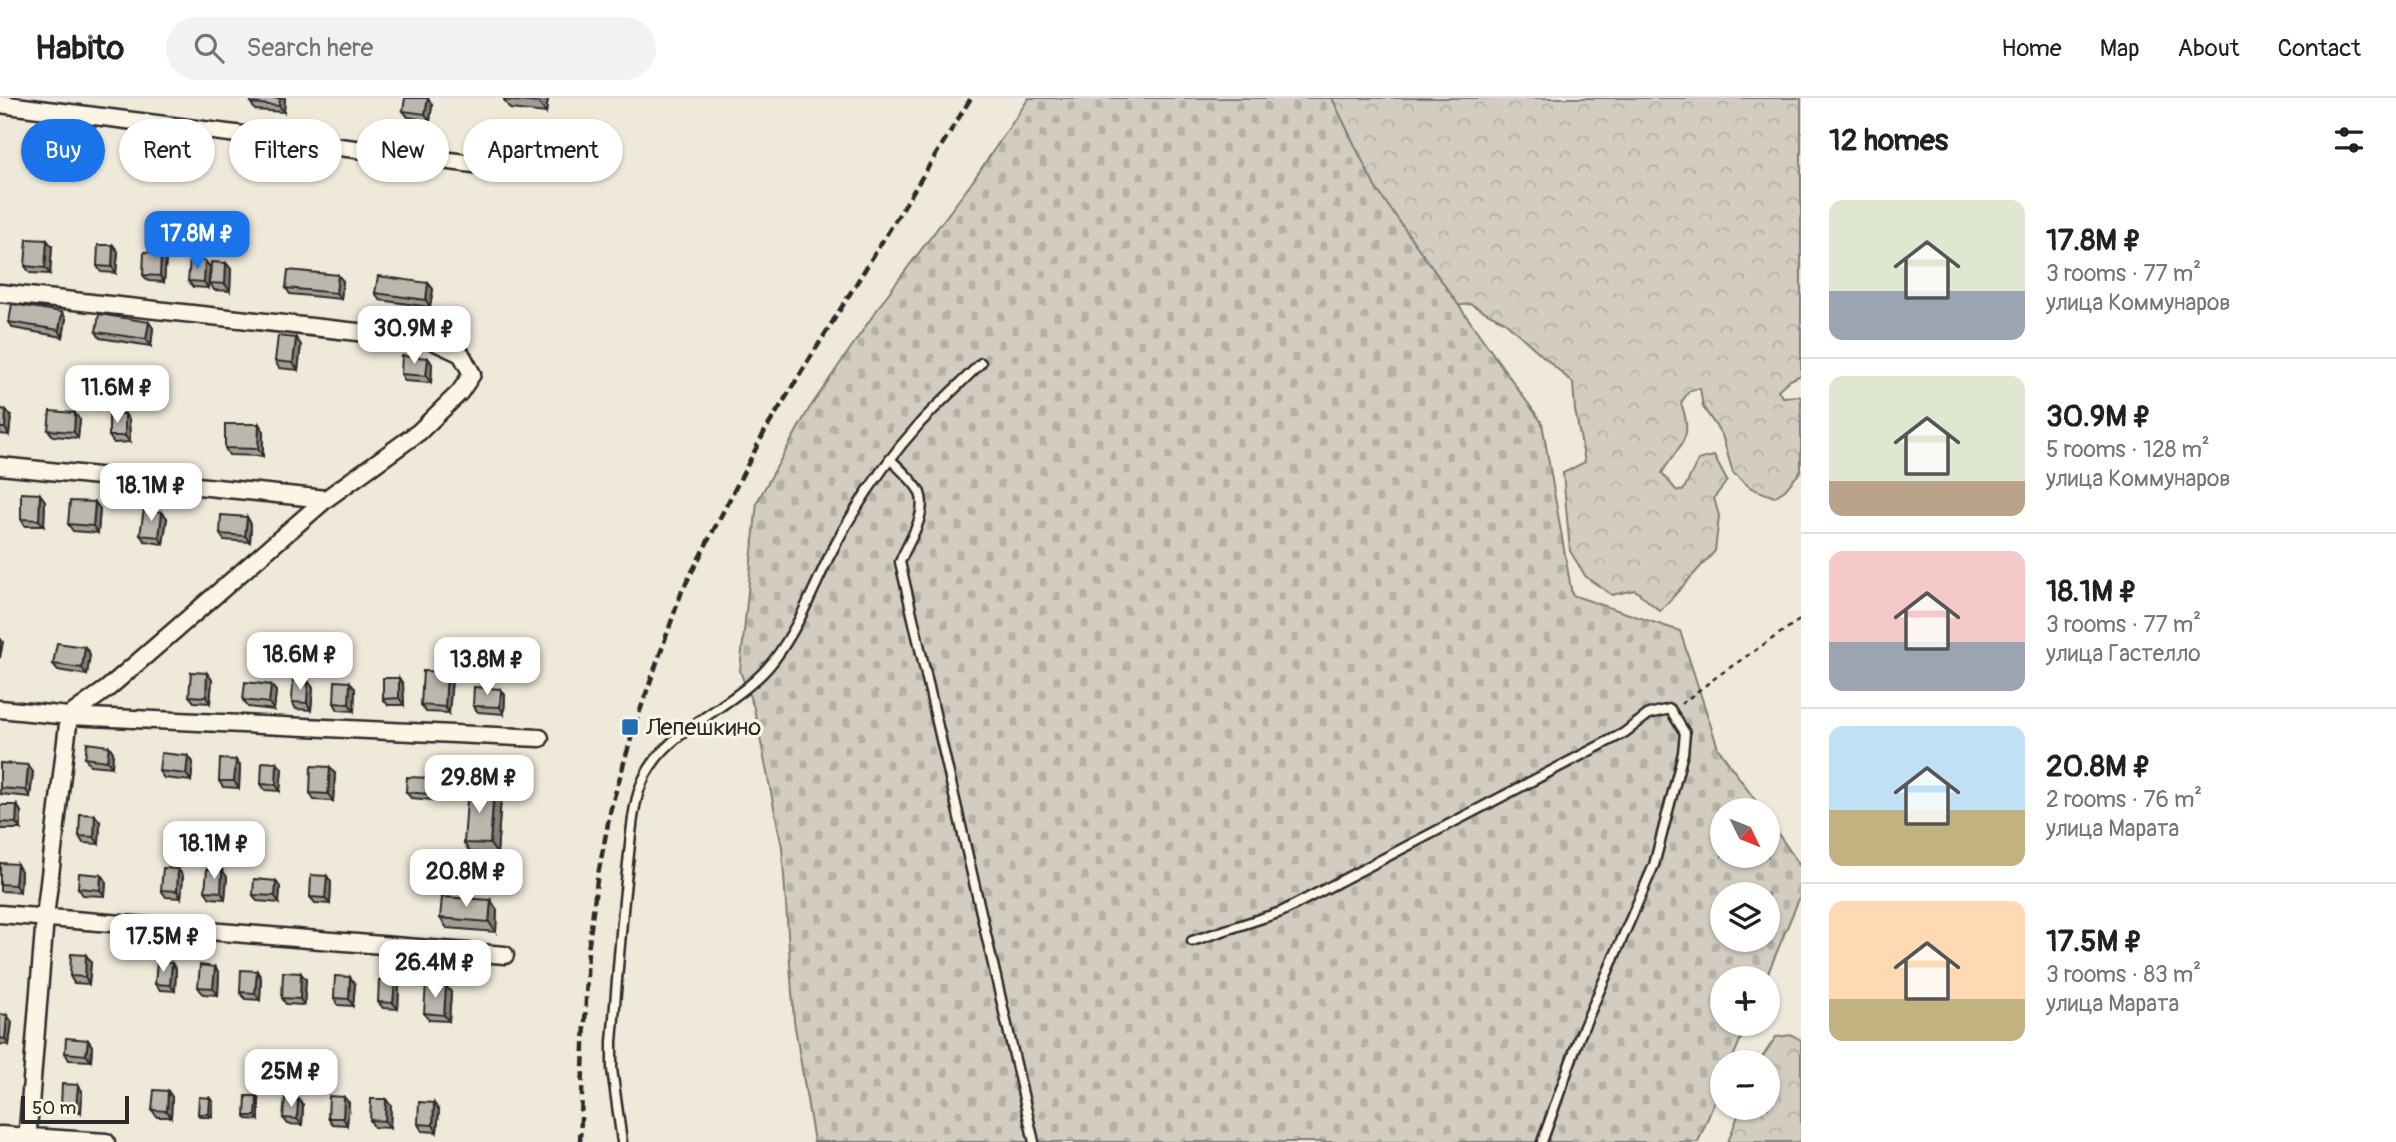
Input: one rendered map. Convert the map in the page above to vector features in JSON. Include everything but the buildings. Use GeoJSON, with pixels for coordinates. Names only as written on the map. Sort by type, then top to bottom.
{"type":"FeatureCollection","features":[{"type":"Feature","properties":{"kind":"street"},"geometry":{"type":"LineString","coordinates":[[0,104],[463,163]]}},
{"type":"Feature","properties":{"kind":"street"},"geometry":{"type":"LineString","coordinates":[[0,293],[431,340],[461,354],[472,374],[460,391],[419,432],[326,499],[107,689],[69,716],[45,917],[27,1140]]}},
{"type":"Feature","properties":{"kind":"street"},"geometry":{"type":"LineString","coordinates":[[0,467],[326,499]]}},
{"type":"Feature","properties":{"kind":"street"},"geometry":{"type":"LineString","coordinates":[[0,709],[69,716],[540,738]]}},
{"type":"Feature","properties":{"kind":"street"},"geometry":{"type":"LineString","coordinates":[[0,914],[505,955]]}},
{"type":"Feature","properties":{"kind":"street"},"geometry":{"type":"LineString","coordinates":[[0,1135],[27,1140],[106,1142]]}},
{"type":"Feature","properties":{"kind":"lane"},"geometry":{"type":"LineString","coordinates":[[622,1142],[612,1069],[612,1042],[634,809],[648,768],[680,734],[705,719],[755,681],[774,660],[811,598],[831,552],[880,471],[921,422],[981,363]]}},
{"type":"Feature","properties":{"kind":"lane"},"geometry":{"type":"LineString","coordinates":[[890,459],[920,492],[923,514],[909,538],[900,562],[1034,1142]]}},
{"type":"Feature","properties":{"kind":"lane"},"geometry":{"type":"LineString","coordinates":[[1192,941],[1281,912],[1624,733],[1649,714],[1670,709],[1685,733],[1683,753],[1654,864],[1579,1038],[1542,1142]]}},
{"type":"Feature","properties":{"kind":"path"},"geometry":{"type":"LineString","coordinates":[[1670,709],[1688,701],[1719,675],[1801,619]]}},
{"type":"Feature","properties":{"kind":"green space"},"geometry":{"type":"Polygon","coordinates":[[[1029,98],[1332,98],[1375,187],[1542,423],[1572,595],[1680,631],[1718,748],[1753,798],[1710,798],[1710,868],[1780,868],[1780,836],[1801,867],[1801,894],[1780,944],[1780,882],[1710,882],[1710,952],[1777,952],[1771,966],[1710,966],[1710,1036],[1742,1036],[1736,1050],[1710,1050],[1710,1113],[1698,1142],[814,1142],[794,1021],[782,847],[754,708],[740,671],[757,502],[809,409],[887,295],[970,185],[1029,98]]]}},
{"type":"Feature","properties":{"kind":"green space"},"geometry":{"type":"Polygon","coordinates":[[[1181,98],[1801,98],[1801,375],[1778,390],[1782,397],[1801,398],[1801,471],[1785,490],[1774,497],[1751,488],[1733,473],[1722,435],[1703,407],[1700,388],[1689,391],[1681,403],[1686,434],[1662,473],[1676,490],[1683,491],[1698,460],[1714,456],[1727,481],[1714,498],[1719,516],[1715,551],[1660,611],[1635,590],[1612,595],[1586,577],[1570,551],[1563,473],[1585,462],[1573,383],[1505,322],[1470,304],[1454,306],[1181,98]]]}},
{"type":"Feature","properties":{"kind":"green space"},"geometry":{"type":"Polygon","coordinates":[[[1792,1035],[1801,1040],[1801,1142],[1728,1142],[1736,1120],[1780,1120],[1780,1050],[1767,1050],[1776,1037],[1792,1035]]]}},
{"type":"Feature","properties":{"kind":"railway"},"geometry":{"type":"LineString","coordinates":[[580,1142],[588,951],[597,880],[611,808],[634,728],[682,591],[765,431],[971,98]]}},
{"type":"Feature","properties":{"kind":"place","name":"Лепешкино"},"geometry":{"type":"Point","coordinates":[630,727]}}]}
